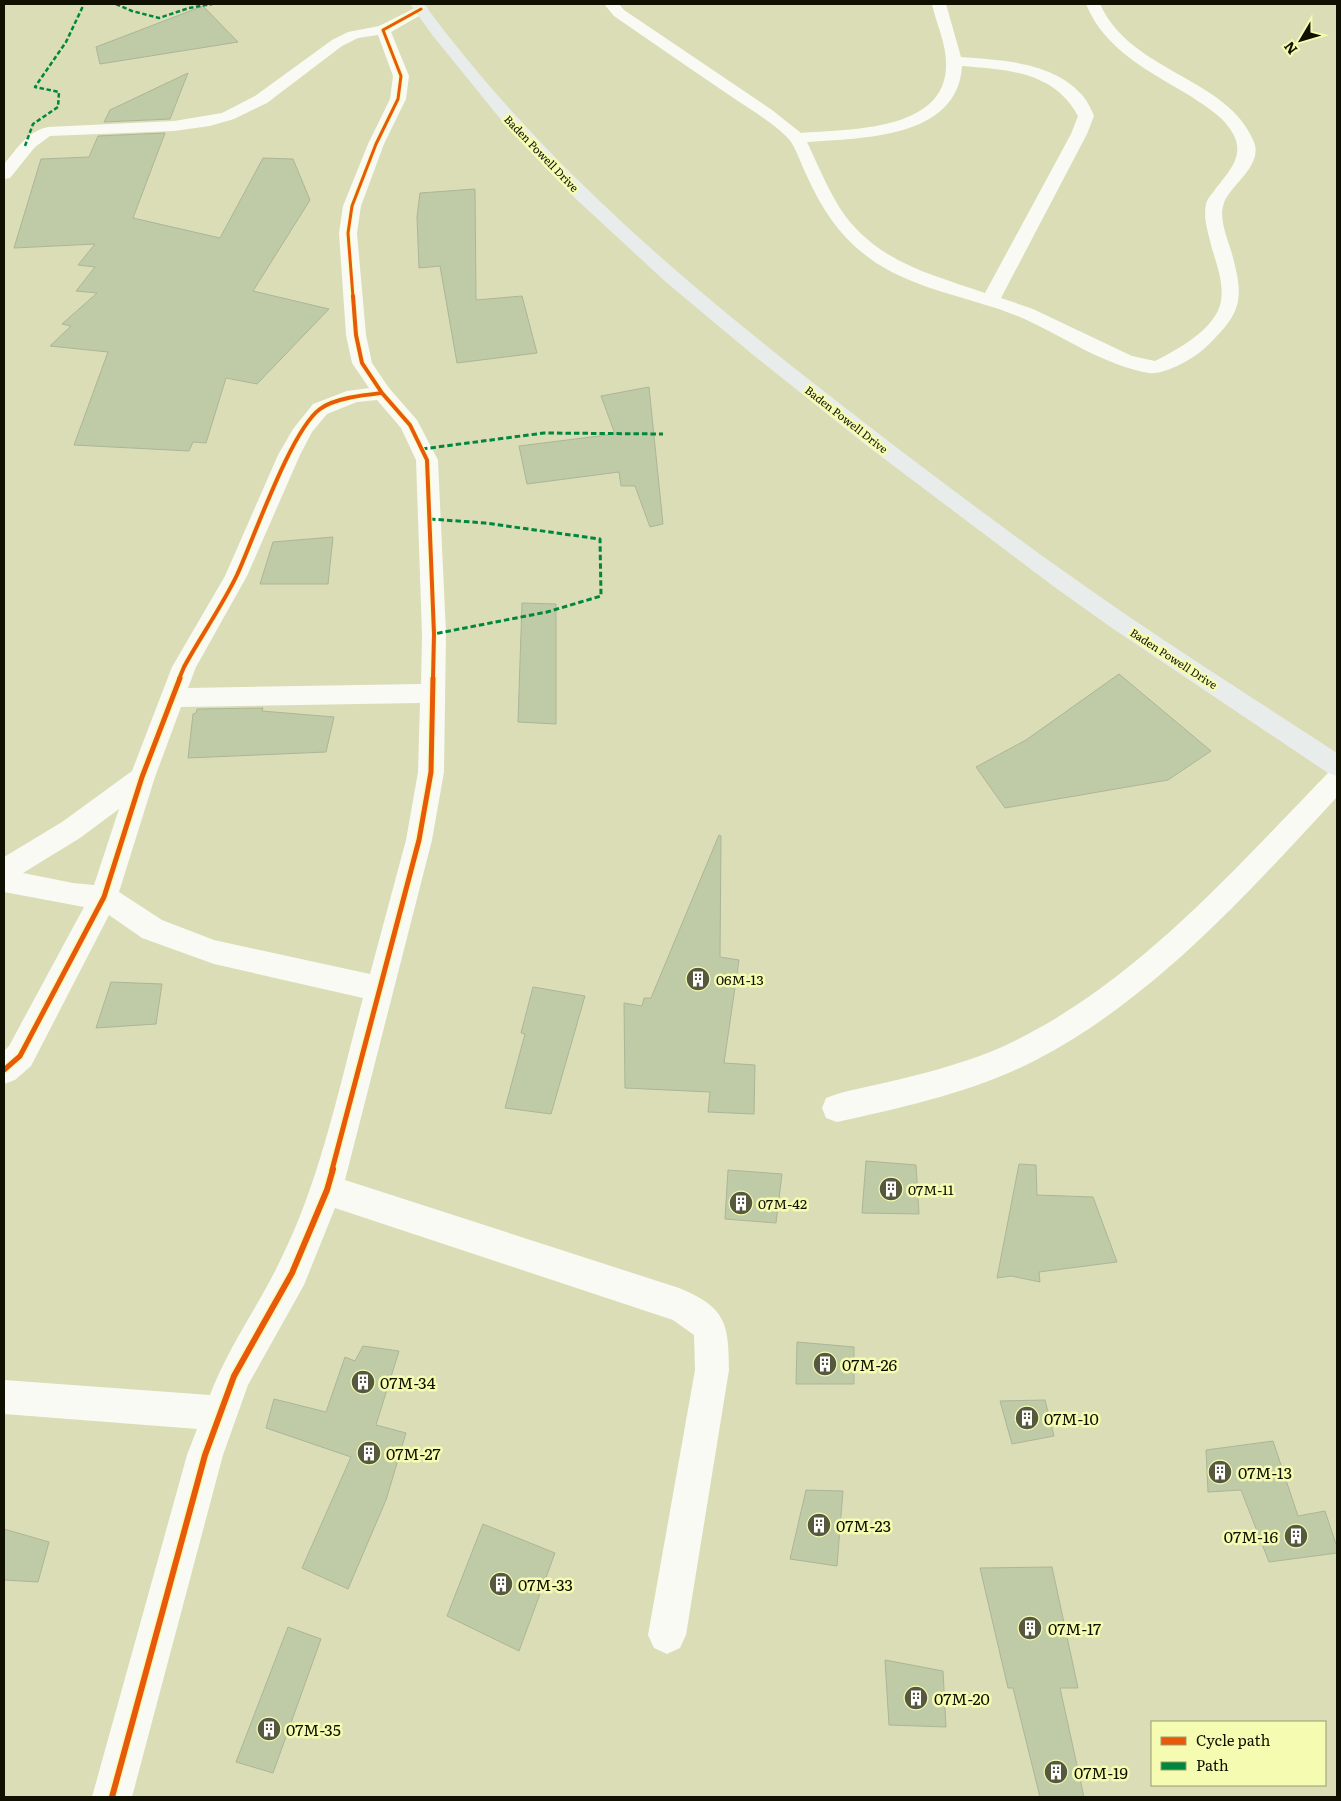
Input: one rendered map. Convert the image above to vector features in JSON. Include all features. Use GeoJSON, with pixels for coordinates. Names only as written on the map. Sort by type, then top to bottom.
{"type":"FeatureCollection","features":[{"type":"Feature","properties":{"kind":"main road","name":"Baden Powell Drive"},"geometry":{"type":"LineString","coordinates":[[419,6],[438,33],[516,128],[583,196],[674,279],[759,350],[873,440],[1076,591],[1337,766]]}},
{"type":"Feature","properties":{"kind":"street"},"geometry":{"type":"LineString","coordinates":[[611,4],[619,13],[766,112],[798,138],[826,198],[838,218],[854,237],[876,255],[900,270],[1026,313],[1125,360],[1150,367],[1169,363],[1194,348],[1220,323],[1230,302],[1230,280],[1213,218],[1215,202],[1242,164],[1247,146],[1238,128],[1223,110],[1116,41],[1105,27],[1093,4]]}},
{"type":"Feature","properties":{"kind":"street"},"geometry":{"type":"LineString","coordinates":[[798,138],[855,133],[899,126],[919,119],[933,111],[946,98],[951,85],[954,61],[938,4]]}},
{"type":"Feature","properties":{"kind":"street"},"geometry":{"type":"LineString","coordinates":[[4,174],[25,146],[41,134],[94,128],[142,128],[205,123],[230,116],[253,104],[293,77],[323,53],[354,35],[383,30],[419,6]]}},
{"type":"Feature","properties":{"kind":"street"},"geometry":{"type":"LineString","coordinates":[[112,1797],[205,1455],[234,1376],[292,1273],[327,1190],[419,840],[431,772],[434,634],[427,460],[410,425],[382,393],[362,363],[356,335],[348,233],[352,206],[376,144],[398,99],[401,76],[383,30]]}},
{"type":"Feature","properties":{"kind":"street"},"geometry":{"type":"LineString","coordinates":[[954,61],[1020,69],[1049,78],[1069,89],[1082,103],[1086,116],[1079,134],[990,300]]}},
{"type":"Feature","properties":{"kind":"street"},"geometry":{"type":"LineString","coordinates":[[766,112],[815,127],[855,133]]}},
{"type":"Feature","properties":{"kind":"street"},"geometry":{"type":"LineString","coordinates":[[4,1070],[20,1056],[104,897],[142,777],[171,698],[184,667],[236,576],[288,455],[303,429],[320,409],[354,396],[382,393]]}},
{"type":"Feature","properties":{"kind":"street"},"geometry":{"type":"LineString","coordinates":[[171,698],[433,693]]}},
{"type":"Feature","properties":{"kind":"street"},"geometry":{"type":"LineString","coordinates":[[4,871],[71,830],[142,777]]}},
{"type":"Feature","properties":{"kind":"street"},"geometry":{"type":"LineString","coordinates":[[837,1108],[896,1095],[978,1070],[1048,1038],[1127,986],[1216,907],[1337,780]]}},
{"type":"Feature","properties":{"kind":"street"},"geometry":{"type":"LineString","coordinates":[[4,881],[73,895],[104,897],[152,929],[214,952],[379,989]]}},
{"type":"Feature","properties":{"kind":"street"},"geometry":{"type":"LineString","coordinates":[[327,1190],[679,1305],[695,1312],[709,1326],[712,1341],[712,1370],[667,1635]]}},
{"type":"Feature","properties":{"kind":"street"},"geometry":{"type":"LineString","coordinates":[[4,1397],[221,1413]]}},
{"type":"Feature","properties":{"kind":"building"},"geometry":{"type":"Polygon","coordinates":[[[203,6],[238,42],[100,64],[96,47],[203,6]]]}},
{"type":"Feature","properties":{"kind":"building"},"geometry":{"type":"Polygon","coordinates":[[[188,73],[170,119],[104,122],[110,110],[188,73]]]}},
{"type":"Feature","properties":{"kind":"building"},"geometry":{"type":"Polygon","coordinates":[[[165,133],[133,218],[220,238],[263,158],[293,159],[310,200],[253,291],[329,309],[257,384],[226,378],[206,443],[193,442],[189,451],[74,445],[108,352],[50,346],[71,326],[62,324],[97,293],[76,291],[95,267],[78,265],[95,244],[14,248],[41,159],[89,157],[98,136],[165,133]]]}},
{"type":"Feature","properties":{"kind":"building"},"geometry":{"type":"Polygon","coordinates":[[[475,189],[476,300],[522,296],[537,353],[457,363],[440,266],[419,268],[417,217],[420,193],[475,189]]]}},
{"type":"Feature","properties":{"kind":"building"},"geometry":{"type":"Polygon","coordinates":[[[649,387],[663,524],[650,527],[635,486],[621,486],[619,472],[527,484],[519,446],[615,434],[601,396],[649,387]]]}},
{"type":"Feature","properties":{"kind":"building"},"geometry":{"type":"Polygon","coordinates":[[[333,537],[328,584],[260,584],[273,542],[333,537]]]}},
{"type":"Feature","properties":{"kind":"building"},"geometry":{"type":"Polygon","coordinates":[[[522,603],[556,604],[556,724],[518,722],[522,603]]]}},
{"type":"Feature","properties":{"kind":"building"},"geometry":{"type":"Polygon","coordinates":[[[1119,674],[1211,751],[1168,780],[1005,808],[976,767],[1026,740],[1119,674]]]}},
{"type":"Feature","properties":{"kind":"building"},"geometry":{"type":"Polygon","coordinates":[[[263,708],[262,711],[334,717],[326,752],[188,758],[193,714],[196,713],[197,709],[263,708]]]}},
{"type":"Feature","properties":{"kind":"building"},"geometry":{"type":"Polygon","coordinates":[[[719,835],[721,836],[720,957],[739,960],[724,1063],[755,1065],[754,1114],[708,1112],[710,1092],[625,1088],[624,1003],[642,1006],[644,998],[651,998],[719,835]]]}},
{"type":"Feature","properties":{"kind":"building"},"geometry":{"type":"Polygon","coordinates":[[[111,982],[162,984],[156,1024],[96,1028],[111,982]]]}},
{"type":"Feature","properties":{"kind":"building"},"geometry":{"type":"Polygon","coordinates":[[[533,987],[585,996],[551,1114],[505,1108],[525,1034],[521,1033],[533,987]]]}},
{"type":"Feature","properties":{"kind":"building","name":"07M-11"},"geometry":{"type":"Polygon","coordinates":[[[866,1161],[916,1165],[919,1214],[862,1213],[866,1161]]]}},
{"type":"Feature","properties":{"kind":"building"},"geometry":{"type":"Polygon","coordinates":[[[1019,1164],[1036,1165],[1037,1195],[1093,1197],[1117,1262],[1039,1272],[1040,1282],[1011,1276],[997,1278],[1019,1164]]]}},
{"type":"Feature","properties":{"kind":"building","name":"07M-42"},"geometry":{"type":"Polygon","coordinates":[[[728,1170],[782,1174],[776,1223],[725,1219],[728,1170]]]}},
{"type":"Feature","properties":{"kind":"building","name":"07M-26"},"geometry":{"type":"Polygon","coordinates":[[[797,1342],[854,1347],[854,1384],[796,1384],[797,1342]]]}},
{"type":"Feature","properties":{"kind":"building"},"geometry":{"type":"Polygon","coordinates":[[[363,1346],[399,1351],[376,1425],[406,1433],[386,1500],[348,1589],[302,1568],[351,1457],[266,1428],[274,1399],[326,1412],[345,1357],[355,1361],[363,1346]]]}},
{"type":"Feature","properties":{"kind":"building","name":"07M-10"},"geometry":{"type":"Polygon","coordinates":[[[1045,1400],[1054,1436],[1012,1444],[1000,1401],[1045,1400]]]}},
{"type":"Feature","properties":{"kind":"building"},"geometry":{"type":"Polygon","coordinates":[[[1273,1441],[1298,1516],[1325,1511],[1337,1547],[1337,1553],[1269,1562],[1241,1490],[1208,1492],[1206,1450],[1273,1441]]]}},
{"type":"Feature","properties":{"kind":"building","name":"07M-23"},"geometry":{"type":"Polygon","coordinates":[[[806,1490],[843,1491],[837,1566],[790,1559],[806,1490]]]}},
{"type":"Feature","properties":{"kind":"building","name":"07M-33"},"geometry":{"type":"Polygon","coordinates":[[[483,1524],[555,1553],[519,1651],[447,1616],[483,1524]]]}},
{"type":"Feature","properties":{"kind":"building"},"geometry":{"type":"Polygon","coordinates":[[[4,1529],[49,1542],[38,1582],[4,1580],[4,1529]]]}},
{"type":"Feature","properties":{"kind":"building","name":"07M-17"},"geometry":{"type":"Polygon","coordinates":[[[1052,1567],[1078,1688],[1060,1688],[1084,1797],[1040,1797],[1013,1688],[1008,1688],[980,1568],[1052,1567]]]}},
{"type":"Feature","properties":{"kind":"building"},"geometry":{"type":"Polygon","coordinates":[[[288,1627],[321,1639],[273,1773],[236,1762],[288,1627]]]}},
{"type":"Feature","properties":{"kind":"building","name":"07M-20"},"geometry":{"type":"Polygon","coordinates":[[[885,1660],[943,1671],[946,1727],[889,1725],[885,1660]]]}},
{"type":"Feature","properties":{"kind":"marked path"},"geometry":{"type":"LineString","coordinates":[[25,146],[33,124],[58,107],[59,92],[35,87],[66,42],[84,4]]}},
{"type":"Feature","properties":{"kind":"marked path"},"geometry":{"type":"LineString","coordinates":[[116,4],[132,11],[159,18],[189,8],[212,4]]}},
{"type":"Feature","properties":{"kind":"marked path"},"geometry":{"type":"LineString","coordinates":[[422,449],[544,433],[663,434]]}},
{"type":"Feature","properties":{"kind":"marked path"},"geometry":{"type":"LineString","coordinates":[[430,519],[485,523],[600,539],[601,596],[547,612],[434,634]]}},
{"type":"Feature","properties":{"kind":"cycle path"},"geometry":{"type":"LineString","coordinates":[[112,1797],[205,1455],[234,1376],[292,1273],[327,1190],[419,840],[431,772],[434,634],[427,460],[410,425],[382,393],[362,363],[356,335],[348,233],[352,206],[376,144],[398,99],[401,76],[383,30],[421,9]]}},
{"type":"Feature","properties":{"kind":"cycle path"},"geometry":{"type":"LineString","coordinates":[[4,1070],[20,1056],[104,897],[142,777],[184,667],[236,576],[289,455],[303,429],[320,409],[354,396],[382,393]]}},
{"type":"Feature","properties":{"kind":"place","name":"06M-13"},"geometry":{"type":"Point","coordinates":[698,979]}},
{"type":"Feature","properties":{"kind":"place","name":"07M-11"},"geometry":{"type":"Point","coordinates":[891,1189]}},
{"type":"Feature","properties":{"kind":"place","name":"07M-42"},"geometry":{"type":"Point","coordinates":[741,1203]}},
{"type":"Feature","properties":{"kind":"place","name":"07M-26"},"geometry":{"type":"Point","coordinates":[825,1364]}},
{"type":"Feature","properties":{"kind":"place","name":"07M-34"},"geometry":{"type":"Point","coordinates":[363,1382]}},
{"type":"Feature","properties":{"kind":"place","name":"07M-10"},"geometry":{"type":"Point","coordinates":[1027,1418]}},
{"type":"Feature","properties":{"kind":"place","name":"07M-27"},"geometry":{"type":"Point","coordinates":[369,1453]}},
{"type":"Feature","properties":{"kind":"place","name":"07M-13"},"geometry":{"type":"Point","coordinates":[1220,1472]}},
{"type":"Feature","properties":{"kind":"place","name":"07M-23"},"geometry":{"type":"Point","coordinates":[819,1525]}},
{"type":"Feature","properties":{"kind":"place","name":"07M-16"},"geometry":{"type":"Point","coordinates":[1296,1536]}},
{"type":"Feature","properties":{"kind":"place","name":"07M-33"},"geometry":{"type":"Point","coordinates":[501,1584]}},
{"type":"Feature","properties":{"kind":"place","name":"07M-17"},"geometry":{"type":"Point","coordinates":[1030,1628]}},
{"type":"Feature","properties":{"kind":"place","name":"07M-20"},"geometry":{"type":"Point","coordinates":[916,1698]}},
{"type":"Feature","properties":{"kind":"place","name":"07M-35"},"geometry":{"type":"Point","coordinates":[269,1729]}},
{"type":"Feature","properties":{"kind":"place","name":"07M-19"},"geometry":{"type":"Point","coordinates":[1056,1772]}}]}
